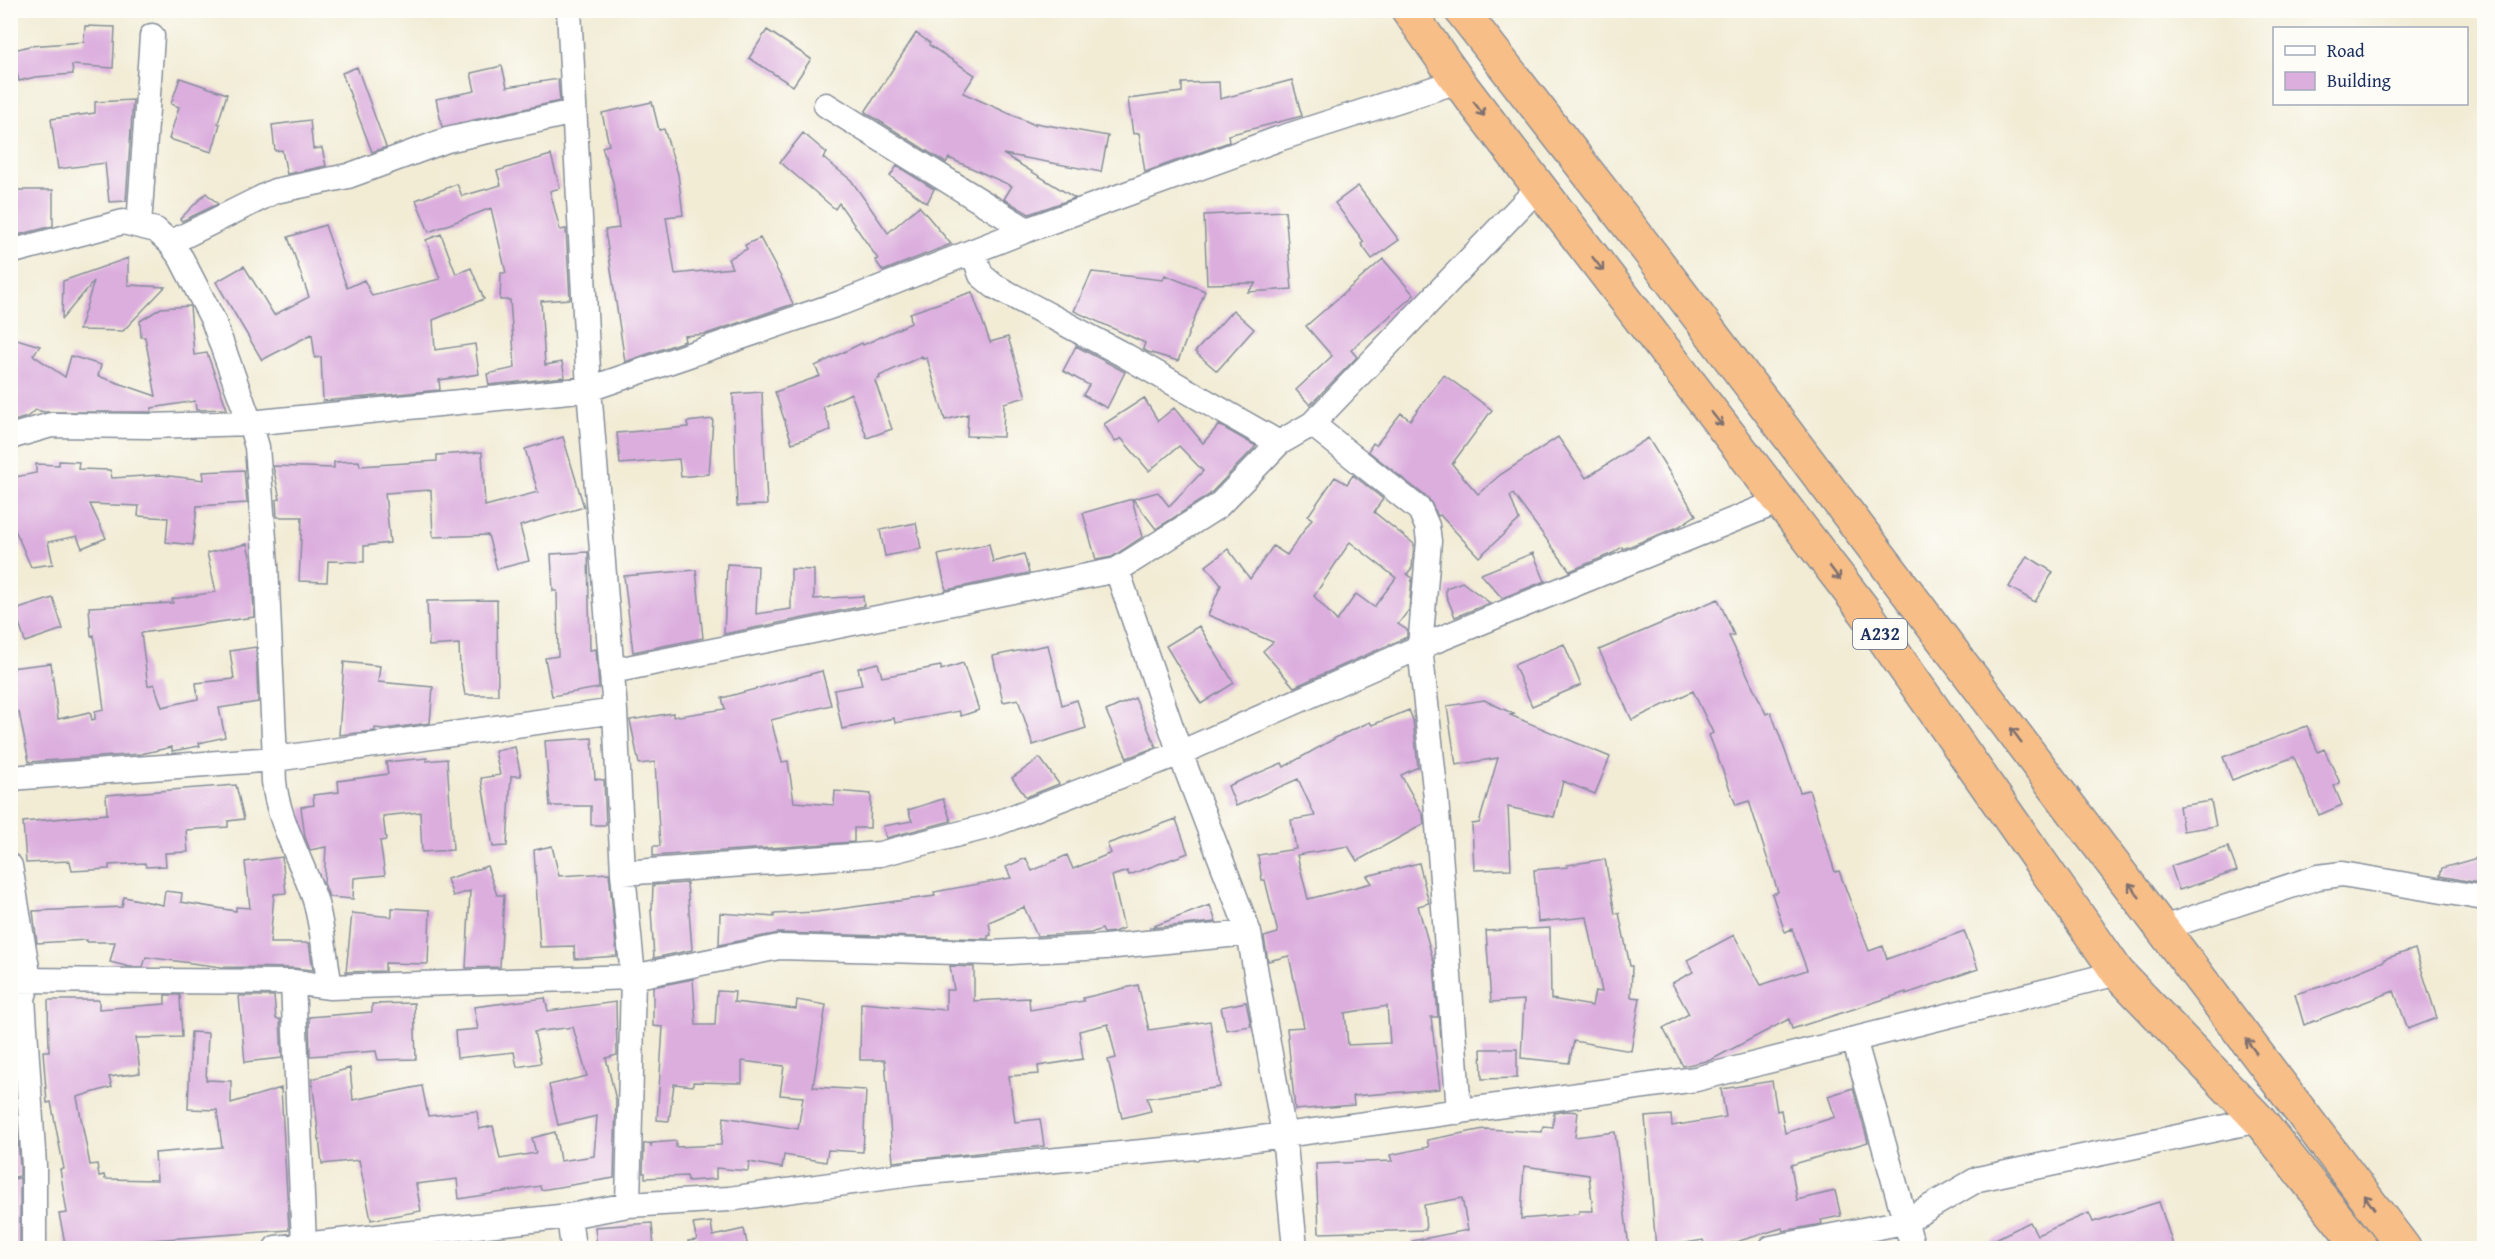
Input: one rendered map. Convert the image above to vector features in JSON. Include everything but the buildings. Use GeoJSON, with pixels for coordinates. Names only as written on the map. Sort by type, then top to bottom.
{"type":"FeatureCollection","features":[{"type":"Feature","properties":{"kind":"highway","name":"A232"},"geometry":{"type":"LineString","coordinates":[[1408,10],[1458,81],[1866,613],[2118,973],[2259,1119],[2361,1248]]}},
{"type":"Feature","properties":{"kind":"highway","name":"A232"},"geometry":{"type":"LineString","coordinates":[[1461,10],[1651,254],[2404,1248]]}},
{"type":"Feature","properties":{"kind":"highway"},"geometry":{"type":"LineString","coordinates":[[1866,613],[1902,585]]}},
{"type":"Feature","properties":{"kind":"street"},"geometry":{"type":"LineString","coordinates":[[569,10],[590,389],[615,711],[623,873],[633,977],[628,1205]]}},
{"type":"Feature","properties":{"kind":"street"},"geometry":{"type":"LineString","coordinates":[[139,225],[152,36]]}},
{"type":"Feature","properties":{"kind":"street"},"geometry":{"type":"LineString","coordinates":[[10,437],[51,425],[150,426],[250,423],[590,389],[841,303],[1028,230],[1278,139],[1458,81]]}},
{"type":"Feature","properties":{"kind":"street"},"geometry":{"type":"LineString","coordinates":[[826,105],[1028,230]]}},
{"type":"Feature","properties":{"kind":"street"},"geometry":{"type":"LineString","coordinates":[[170,243],[275,191],[348,176],[447,140],[574,112]]}},
{"type":"Feature","properties":{"kind":"street"},"geometry":{"type":"LineString","coordinates":[[612,671],[1118,570],[1218,506],[1279,443],[1312,424],[1539,187]]}},
{"type":"Feature","properties":{"kind":"street"},"geometry":{"type":"LineString","coordinates":[[10,252],[123,222],[156,230],[181,258],[213,320],[250,423],[256,447],[265,553],[275,759],[273,779],[290,840],[315,902],[330,987]]}},
{"type":"Feature","properties":{"kind":"street"},"geometry":{"type":"LineString","coordinates":[[973,252],[981,275],[994,286],[1126,356],[1279,443]]}},
{"type":"Feature","properties":{"kind":"street"},"geometry":{"type":"LineString","coordinates":[[1312,424],[1420,510],[1427,526],[1429,541],[1420,647],[1436,798],[1459,1112]]}},
{"type":"Feature","properties":{"kind":"street"},"geometry":{"type":"LineString","coordinates":[[623,873],[880,854],[990,826],[1180,753],[1420,647],[1780,501]]}},
{"type":"Feature","properties":{"kind":"street"},"geometry":{"type":"LineString","coordinates":[[1118,570],[1180,753],[1249,933],[1284,1135],[1295,1248]]}},
{"type":"Feature","properties":{"kind":"street"},"geometry":{"type":"LineString","coordinates":[[10,778],[275,759],[615,711]]}},
{"type":"Feature","properties":{"kind":"street"},"geometry":{"type":"LineString","coordinates":[[10,866],[23,998],[34,1166],[34,1248]]}},
{"type":"Feature","properties":{"kind":"street"},"geometry":{"type":"LineString","coordinates":[[2163,928],[2318,877],[2342,873],[2484,898]]}},
{"type":"Feature","properties":{"kind":"street"},"geometry":{"type":"LineString","coordinates":[[20,980],[292,982],[330,987],[633,977],[779,947],[992,953],[1105,947],[1249,933]]}},
{"type":"Feature","properties":{"kind":"street"},"geometry":{"type":"LineString","coordinates":[[276,1248],[569,1216],[628,1205],[729,1199],[918,1173],[1195,1147],[1696,1079],[2118,973]]}},
{"type":"Feature","properties":{"kind":"street"},"geometry":{"type":"LineString","coordinates":[[288,1247],[292,982]]}},
{"type":"Feature","properties":{"kind":"street"},"geometry":{"type":"LineString","coordinates":[[1854,1039],[1913,1248]]}},
{"type":"Feature","properties":{"kind":"street"},"geometry":{"type":"LineString","coordinates":[[1771,1248],[1904,1222],[1978,1179],[2259,1119]]}},
{"type":"Feature","properties":{"kind":"street"},"geometry":{"type":"LineString","coordinates":[[569,1216],[573,1248]]}}]}
